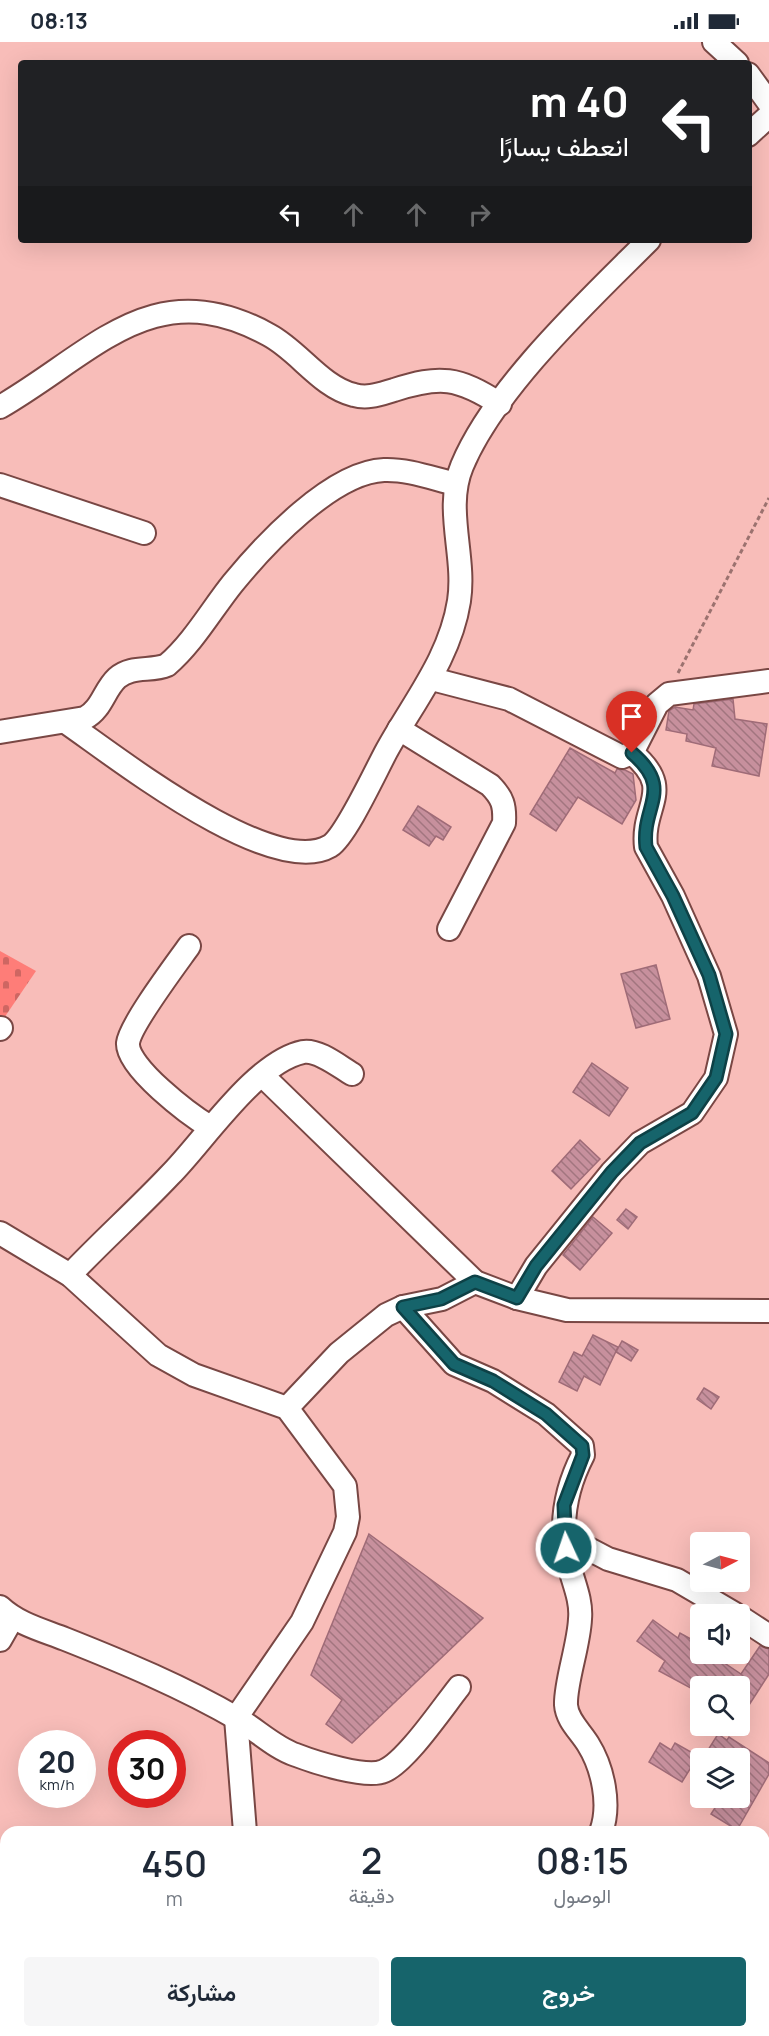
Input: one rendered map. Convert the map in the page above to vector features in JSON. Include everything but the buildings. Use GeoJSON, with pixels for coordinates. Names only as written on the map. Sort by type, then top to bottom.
{"type":"FeatureCollection","features":[{"type":"Feature","properties":{"kind":"street"},"geometry":{"type":"LineString","coordinates":[[714,42],[734,60]]}},
{"type":"Feature","properties":{"kind":"street"},"geometry":{"type":"LineString","coordinates":[[752,80],[769,103]]}},
{"type":"Feature","properties":{"kind":"street"},"geometry":{"type":"LineString","coordinates":[[752,131],[769,116]]}},
{"type":"Feature","properties":{"kind":"street"},"geometry":{"type":"LineString","coordinates":[[67,723],[154,784],[247,837],[276,848],[296,850],[321,849],[337,839],[399,729],[432,679],[453,629],[460,600],[461,577],[455,520],[456,484],[475,441],[500,404],[539,355],[646,243]]}},
{"type":"Feature","properties":{"kind":"street"},"geometry":{"type":"LineString","coordinates":[[0,406],[123,327],[150,316],[190,310],[230,316],[268,334],[282,342],[338,390],[354,396],[369,397],[423,381],[442,379],[459,383],[500,404]]}},
{"type":"Feature","properties":{"kind":"street"},"geometry":{"type":"LineString","coordinates":[[0,732],[67,723],[93,714],[118,676],[134,669],[161,668],[173,660],[233,583],[288,524],[307,507],[349,480],[384,470],[404,471],[456,484]]}},
{"type":"Feature","properties":{"kind":"street"},"geometry":{"type":"LineString","coordinates":[[0,485],[144,533]]}},
{"type":"Feature","properties":{"kind":"street"},"geometry":{"type":"LineString","coordinates":[[432,679],[492,693],[622,757],[632,753],[657,704],[669,694],[769,681]]}},
{"type":"Feature","properties":{"kind":"street"},"geometry":{"type":"LineString","coordinates":[[399,729],[490,785],[501,795],[505,807],[504,823],[449,929]]}},
{"type":"Feature","properties":{"kind":"street"},"geometry":{"type":"LineString","coordinates":[[517,1298],[536,1266],[612,1172],[640,1143],[692,1113],[716,1078],[726,1034],[709,975],[673,896],[646,847],[645,838],[656,787],[646,765],[632,753]]}},
{"type":"Feature","properties":{"kind":"street"},"geometry":{"type":"LineString","coordinates":[[189,946],[164,979],[130,1036],[128,1046],[135,1060],[166,1095],[210,1127]]}},
{"type":"Feature","properties":{"kind":"street"},"geometry":{"type":"LineString","coordinates":[[70,1275],[173,1172],[210,1127],[262,1075],[292,1055],[306,1051],[317,1054],[352,1074]]}},
{"type":"Feature","properties":{"kind":"street"},"geometry":{"type":"LineString","coordinates":[[262,1075],[475,1282],[517,1298],[567,1310],[769,1311]]}},
{"type":"Feature","properties":{"kind":"street"},"geometry":{"type":"LineString","coordinates":[[0,1233],[70,1275],[158,1355],[194,1375],[287,1408],[345,1486],[347,1524],[302,1622],[236,1718],[245,1826]]}},
{"type":"Feature","properties":{"kind":"street"},"geometry":{"type":"LineString","coordinates":[[287,1408],[339,1353],[386,1315],[403,1307],[441,1299],[475,1282]]}},
{"type":"Feature","properties":{"kind":"street"},"geometry":{"type":"LineString","coordinates":[[403,1307],[454,1364],[493,1381],[546,1414],[582,1446],[583,1455],[564,1505],[564,1536],[581,1616],[566,1704],[569,1717],[589,1746],[599,1768],[606,1818],[603,1826]]}},
{"type":"Feature","properties":{"kind":"street"},"geometry":{"type":"LineString","coordinates":[[564,1536],[608,1558],[677,1580],[718,1604]]}},
{"type":"Feature","properties":{"kind":"street"},"geometry":{"type":"LineString","coordinates":[[0,1640],[6,1613],[140,1671],[236,1718],[294,1755],[371,1774],[384,1772],[400,1760],[459,1687]]}},
{"type":"Feature","properties":{"kind":"street"},"geometry":{"type":"LineString","coordinates":[[750,1624],[769,1636]]}},
{"type":"Feature","properties":{"kind":"path"},"geometry":{"type":"LineString","coordinates":[[669,694],[739,551],[769,498]]}},
{"type":"Feature","properties":{"kind":"green space"},"geometry":{"type":"Polygon","coordinates":[[[0,951],[36,971],[0,1024],[0,951]]]}},
{"type":"Feature","properties":{"kind":"route"},"geometry":{"type":"LineString","coordinates":[[566,1548],[564,1505],[583,1455],[582,1446],[546,1414],[493,1381],[463,1370],[454,1364],[403,1307],[441,1299],[475,1282],[517,1298],[536,1266],[568,1223],[612,1172],[640,1143],[692,1113],[716,1078],[726,1034],[709,975],[673,896],[646,847],[645,838],[656,787],[646,765],[632,753]]}}]}
